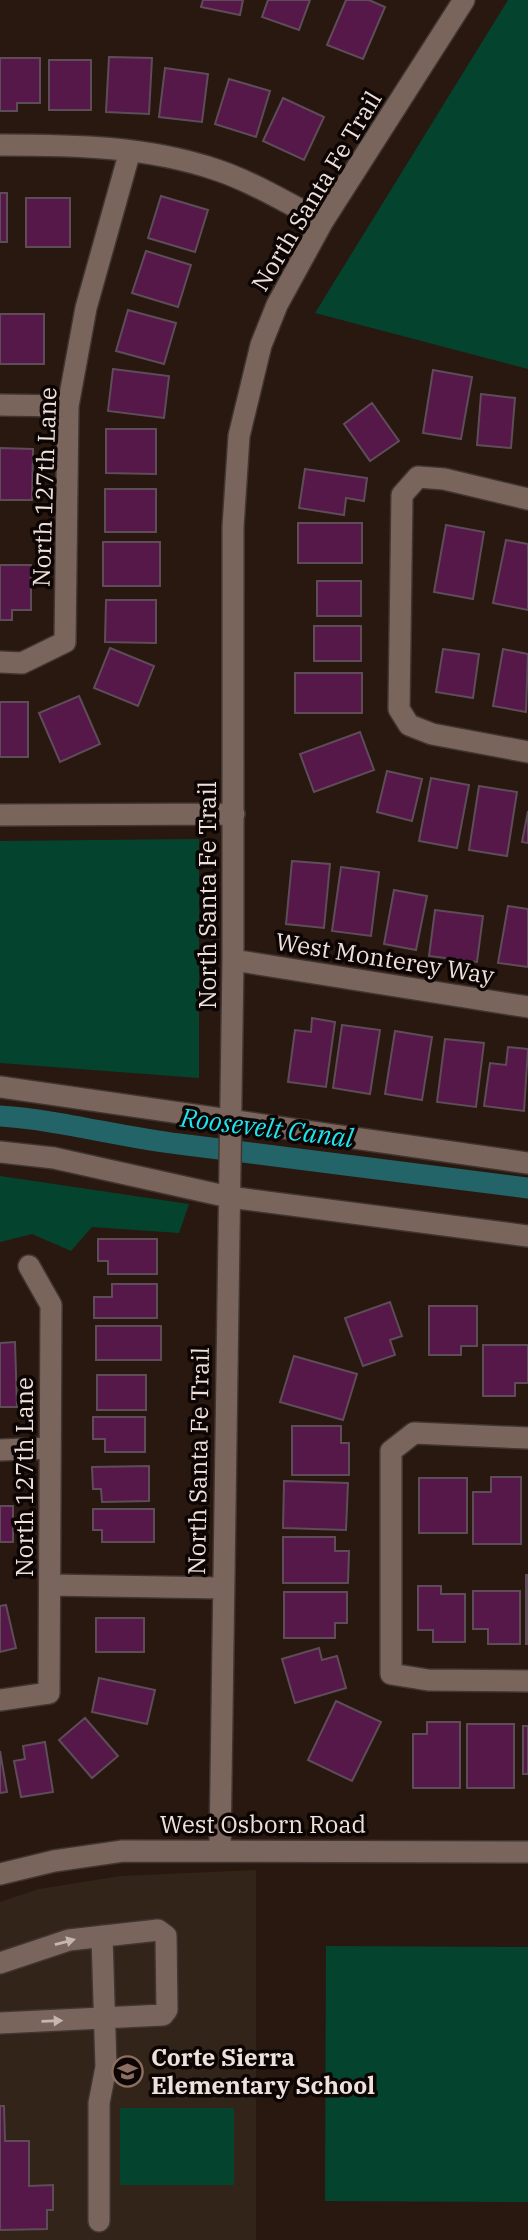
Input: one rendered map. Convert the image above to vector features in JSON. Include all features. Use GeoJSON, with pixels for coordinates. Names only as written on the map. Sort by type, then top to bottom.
{"type":"FeatureCollection","features":[{"type":"Feature","properties":{"kind":"street","name":"North Santa Fe Trail"},"geometry":{"type":"LineString","coordinates":[[220,1849],[221,1588],[233,960],[233,527],[239,436],[261,345],[277,305],[323,220],[464,0]]}},
{"type":"Feature","properties":{"kind":"street"},"geometry":{"type":"LineString","coordinates":[[0,145],[82,145],[130,151],[218,170],[323,220]]}},
{"type":"Feature","properties":{"kind":"street","name":"North 127th Lane"},"geometry":{"type":"LineString","coordinates":[[0,662],[22,663],[46,654],[65,642],[68,406],[86,308],[130,151]]}},
{"type":"Feature","properties":{"kind":"street"},"geometry":{"type":"LineString","coordinates":[[0,405],[68,406]]}},
{"type":"Feature","properties":{"kind":"street"},"geometry":{"type":"LineString","coordinates":[[528,499],[444,479],[418,477],[402,495],[399,709],[409,725],[432,734],[528,752]]}},
{"type":"Feature","properties":{"kind":"street"},"geometry":{"type":"LineString","coordinates":[[0,815],[234,814]]}},
{"type":"Feature","properties":{"kind":"street","name":"West Monterey Way"},"geometry":{"type":"LineString","coordinates":[[233,960],[528,1007]]}},
{"type":"Feature","properties":{"kind":"street"},"geometry":{"type":"LineString","coordinates":[[0,1087],[231,1127],[528,1163]]}},
{"type":"Feature","properties":{"kind":"street"},"geometry":{"type":"LineString","coordinates":[[0,1152],[54,1158],[229,1192],[528,1236]]}},
{"type":"Feature","properties":{"kind":"street","name":"North 127th Lane"},"geometry":{"type":"LineString","coordinates":[[0,1700],[49,1693],[51,1305],[29,1266]]}},
{"type":"Feature","properties":{"kind":"street"},"geometry":{"type":"LineString","coordinates":[[528,1438],[414,1433],[391,1451],[391,1674],[428,1680],[528,1681]]}},
{"type":"Feature","properties":{"kind":"street"},"geometry":{"type":"LineString","coordinates":[[0,1450],[49,1448]]}},
{"type":"Feature","properties":{"kind":"street"},"geometry":{"type":"LineString","coordinates":[[50,1585],[221,1588]]}},
{"type":"Feature","properties":{"kind":"street","name":"West Osborn Road"},"geometry":{"type":"LineString","coordinates":[[0,1874],[54,1861],[122,1851],[220,1849],[528,1852]]}},
{"type":"Feature","properties":{"kind":"street"},"geometry":{"type":"LineString","coordinates":[[0,1963],[69,1940],[158,1930],[166,1936],[167,2010],[163,2015],[105,2020],[0,2023]]}},
{"type":"Feature","properties":{"kind":"street"},"geometry":{"type":"LineString","coordinates":[[99,2221],[99,2103],[106,2067],[102,1936]]}},
{"type":"Feature","properties":{"kind":"shaded area","name":"Corte Sierra Elementary School"},"geometry":{"type":"Polygon","coordinates":[[[256,1870],[256,2240],[0,2240],[0,1902],[39,1889],[120,1876],[256,1870]]]}},
{"type":"Feature","properties":{"kind":"green space"},"geometry":{"type":"Polygon","coordinates":[[[508,0],[528,0],[528,369],[315,313],[508,0]]]}},
{"type":"Feature","properties":{"kind":"green space"},"geometry":{"type":"Polygon","coordinates":[[[199,839],[199,1078],[0,1063],[0,841],[199,839]]]}},
{"type":"Feature","properties":{"kind":"green space"},"geometry":{"type":"Polygon","coordinates":[[[0,1176],[189,1204],[179,1233],[92,1227],[71,1251],[32,1234],[0,1242],[0,1176]]]}},
{"type":"Feature","properties":{"kind":"green space"},"geometry":{"type":"Polygon","coordinates":[[[326,1946],[528,1947],[528,2202],[325,2201],[326,1946]]]}},
{"type":"Feature","properties":{"kind":"green space"},"geometry":{"type":"Polygon","coordinates":[[[120,2108],[234,2108],[234,2185],[120,2185],[120,2108]]]}},
{"type":"Feature","properties":{"kind":"building"},"geometry":{"type":"Polygon","coordinates":[[[203,0],[243,0],[240,15],[201,7],[203,0]]]}},
{"type":"Feature","properties":{"kind":"building"},"geometry":{"type":"Polygon","coordinates":[[[268,0],[310,0],[299,30],[262,17],[268,0]]]}},
{"type":"Feature","properties":{"kind":"building"},"geometry":{"type":"Polygon","coordinates":[[[346,0],[369,0],[385,7],[363,59],[327,45],[346,0]]]}},
{"type":"Feature","properties":{"kind":"building"},"geometry":{"type":"Polygon","coordinates":[[[109,57],[152,58],[149,114],[106,112],[109,57]]]}},
{"type":"Feature","properties":{"kind":"building"},"geometry":{"type":"Polygon","coordinates":[[[0,58],[40,58],[40,103],[17,103],[17,111],[0,111],[0,58]]]}},
{"type":"Feature","properties":{"kind":"building"},"geometry":{"type":"Polygon","coordinates":[[[49,60],[91,60],[91,110],[49,110],[49,60]]]}},
{"type":"Feature","properties":{"kind":"building"},"geometry":{"type":"Polygon","coordinates":[[[165,68],[208,74],[202,122],[159,117],[165,68]]]}},
{"type":"Feature","properties":{"kind":"building"},"geometry":{"type":"Polygon","coordinates":[[[229,79],[270,91],[256,137],[215,124],[229,79]]]}},
{"type":"Feature","properties":{"kind":"building"},"geometry":{"type":"Polygon","coordinates":[[[283,98],[324,117],[304,160],[263,141],[283,98]]]}},
{"type":"Feature","properties":{"kind":"building"},"geometry":{"type":"Polygon","coordinates":[[[0,193],[7,193],[7,242],[0,242],[0,193]]]}},
{"type":"Feature","properties":{"kind":"building"},"geometry":{"type":"Polygon","coordinates":[[[161,196],[208,210],[195,252],[148,238],[161,196]]]}},
{"type":"Feature","properties":{"kind":"building"},"geometry":{"type":"Polygon","coordinates":[[[26,198],[70,198],[70,247],[26,247],[26,198]]]}},
{"type":"Feature","properties":{"kind":"building"},"geometry":{"type":"Polygon","coordinates":[[[146,251],[191,265],[178,307],[132,293],[146,251]]]}},
{"type":"Feature","properties":{"kind":"building"},"geometry":{"type":"Polygon","coordinates":[[[128,310],[176,323],[164,364],[116,351],[128,310]]]}},
{"type":"Feature","properties":{"kind":"building"},"geometry":{"type":"Polygon","coordinates":[[[0,314],[44,314],[44,364],[0,364],[0,314]]]}},
{"type":"Feature","properties":{"kind":"building"},"geometry":{"type":"Polygon","coordinates":[[[113,369],[169,376],[164,418],[108,411],[113,369]]]}},
{"type":"Feature","properties":{"kind":"building"},"geometry":{"type":"Polygon","coordinates":[[[433,370],[472,377],[461,439],[423,433],[433,370]]]}},
{"type":"Feature","properties":{"kind":"building"},"geometry":{"type":"Polygon","coordinates":[[[481,394],[515,398],[511,448],[477,445],[481,394]]]}},
{"type":"Feature","properties":{"kind":"building"},"geometry":{"type":"Polygon","coordinates":[[[372,403],[399,441],[370,461],[344,424],[372,403]]]}},
{"type":"Feature","properties":{"kind":"building"},"geometry":{"type":"Polygon","coordinates":[[[106,429],[156,429],[156,474],[106,473],[106,429]]]}},
{"type":"Feature","properties":{"kind":"building"},"geometry":{"type":"Polygon","coordinates":[[[0,448],[33,449],[32,500],[0,500],[0,448]]]}},
{"type":"Feature","properties":{"kind":"building"},"geometry":{"type":"Polygon","coordinates":[[[305,469],[367,478],[364,501],[346,498],[344,515],[299,508],[305,469]]]}},
{"type":"Feature","properties":{"kind":"building"},"geometry":{"type":"Polygon","coordinates":[[[105,489],[156,489],[156,532],[105,532],[105,489]]]}},
{"type":"Feature","properties":{"kind":"building"},"geometry":{"type":"Polygon","coordinates":[[[298,523],[362,523],[362,563],[298,563],[298,523]]]}},
{"type":"Feature","properties":{"kind":"building"},"geometry":{"type":"Polygon","coordinates":[[[446,525],[484,532],[473,599],[434,592],[446,525]]]}},
{"type":"Feature","properties":{"kind":"building"},"geometry":{"type":"Polygon","coordinates":[[[506,540],[528,544],[528,610],[493,603],[506,540]]]}},
{"type":"Feature","properties":{"kind":"building"},"geometry":{"type":"Polygon","coordinates":[[[103,542],[160,542],[160,586],[103,586],[103,542]]]}},
{"type":"Feature","properties":{"kind":"building"},"geometry":{"type":"Polygon","coordinates":[[[0,565],[31,565],[31,610],[12,610],[12,620],[0,620],[0,565]]]}},
{"type":"Feature","properties":{"kind":"building"},"geometry":{"type":"Polygon","coordinates":[[[317,581],[361,581],[361,616],[317,616],[317,581]]]}},
{"type":"Feature","properties":{"kind":"building"},"geometry":{"type":"Polygon","coordinates":[[[106,600],[156,600],[156,643],[105,642],[106,600]]]}},
{"type":"Feature","properties":{"kind":"building"},"geometry":{"type":"Polygon","coordinates":[[[314,626],[361,626],[361,661],[314,661],[314,626]]]}},
{"type":"Feature","properties":{"kind":"building"},"geometry":{"type":"Polygon","coordinates":[[[110,648],[154,666],[138,706],[94,688],[110,648]]]}},
{"type":"Feature","properties":{"kind":"building"},"geometry":{"type":"Polygon","coordinates":[[[443,649],[479,654],[473,698],[436,692],[443,649]]]}},
{"type":"Feature","properties":{"kind":"building"},"geometry":{"type":"Polygon","coordinates":[[[503,649],[528,654],[526,712],[493,706],[503,649]]]}},
{"type":"Feature","properties":{"kind":"building"},"geometry":{"type":"Polygon","coordinates":[[[295,673],[362,673],[362,713],[295,713],[295,673]]]}},
{"type":"Feature","properties":{"kind":"building"},"geometry":{"type":"Polygon","coordinates":[[[79,696],[100,744],[60,762],[39,713],[79,696]]]}},
{"type":"Feature","properties":{"kind":"building"},"geometry":{"type":"Polygon","coordinates":[[[0,702],[28,702],[28,757],[0,757],[0,702]]]}},
{"type":"Feature","properties":{"kind":"building"},"geometry":{"type":"Polygon","coordinates":[[[360,732],[374,770],[314,792],[300,754],[360,732]]]}},
{"type":"Feature","properties":{"kind":"building"},"geometry":{"type":"Polygon","coordinates":[[[387,771],[422,779],[412,821],[377,812],[387,771]]]}},
{"type":"Feature","properties":{"kind":"building"},"geometry":{"type":"Polygon","coordinates":[[[431,778],[469,785],[457,848],[419,841],[431,778]]]}},
{"type":"Feature","properties":{"kind":"building"},"geometry":{"type":"Polygon","coordinates":[[[479,786],[517,792],[507,856],[469,850],[479,786]]]}},
{"type":"Feature","properties":{"kind":"building"},"geometry":{"type":"Polygon","coordinates":[[[528,811],[528,843],[522,842],[528,811]]]}},
{"type":"Feature","properties":{"kind":"building"},"geometry":{"type":"Polygon","coordinates":[[[292,861],[330,864],[324,928],[286,924],[292,861]]]}},
{"type":"Feature","properties":{"kind":"building"},"geometry":{"type":"Polygon","coordinates":[[[341,867],[379,872],[371,936],[332,931],[341,867]]]}},
{"type":"Feature","properties":{"kind":"building"},"geometry":{"type":"Polygon","coordinates":[[[394,890],[427,896],[416,950],[384,944],[394,890]]]}},
{"type":"Feature","properties":{"kind":"building"},"geometry":{"type":"Polygon","coordinates":[[[508,906],[528,909],[528,967],[498,963],[508,906]]]}},
{"type":"Feature","properties":{"kind":"building"},"geometry":{"type":"Polygon","coordinates":[[[435,910],[483,916],[477,962],[429,956],[435,910]]]}},
{"type":"Feature","properties":{"kind":"building"},"geometry":{"type":"Polygon","coordinates":[[[312,1018],[335,1022],[326,1087],[288,1082],[295,1030],[311,1032],[312,1018]]]}},
{"type":"Feature","properties":{"kind":"building"},"geometry":{"type":"Polygon","coordinates":[[[342,1025],[380,1030],[370,1094],[333,1088],[342,1025]]]}},
{"type":"Feature","properties":{"kind":"building"},"geometry":{"type":"Polygon","coordinates":[[[395,1031],[432,1037],[422,1100],[385,1094],[395,1031]]]}},
{"type":"Feature","properties":{"kind":"building"},"geometry":{"type":"Polygon","coordinates":[[[445,1039],[484,1043],[476,1107],[437,1102],[445,1039]]]}},
{"type":"Feature","properties":{"kind":"building"},"geometry":{"type":"Polygon","coordinates":[[[508,1047],[528,1049],[524,1111],[484,1106],[490,1063],[506,1065],[508,1047]]]}},
{"type":"Feature","properties":{"kind":"building"},"geometry":{"type":"Polygon","coordinates":[[[98,1239],[157,1239],[157,1274],[108,1274],[108,1261],[98,1261],[98,1239]]]}},
{"type":"Feature","properties":{"kind":"building"},"geometry":{"type":"Polygon","coordinates":[[[112,1284],[157,1284],[157,1318],[94,1318],[94,1297],[112,1297],[112,1284]]]}},
{"type":"Feature","properties":{"kind":"building"},"geometry":{"type":"Polygon","coordinates":[[[390,1302],[402,1336],[390,1340],[395,1355],[363,1366],[345,1318],[390,1302]]]}},
{"type":"Feature","properties":{"kind":"building"},"geometry":{"type":"Polygon","coordinates":[[[429,1306],[477,1306],[477,1346],[461,1346],[461,1355],[429,1355],[429,1306]]]}},
{"type":"Feature","properties":{"kind":"building"},"geometry":{"type":"Polygon","coordinates":[[[96,1326],[161,1326],[161,1360],[96,1360],[96,1326]]]}},
{"type":"Feature","properties":{"kind":"building"},"geometry":{"type":"Polygon","coordinates":[[[15,1342],[17,1407],[0,1407],[0,1343],[15,1342]]]}},
{"type":"Feature","properties":{"kind":"building"},"geometry":{"type":"Polygon","coordinates":[[[483,1345],[528,1345],[528,1383],[515,1383],[515,1396],[483,1396],[483,1345]]]}},
{"type":"Feature","properties":{"kind":"building"},"geometry":{"type":"Polygon","coordinates":[[[294,1356],[357,1374],[343,1420],[280,1402],[294,1356]]]}},
{"type":"Feature","properties":{"kind":"building"},"geometry":{"type":"Polygon","coordinates":[[[97,1375],[146,1375],[146,1410],[97,1410],[97,1375]]]}},
{"type":"Feature","properties":{"kind":"building"},"geometry":{"type":"Polygon","coordinates":[[[93,1417],[145,1417],[145,1452],[105,1452],[105,1439],[93,1439],[93,1417]]]}},
{"type":"Feature","properties":{"kind":"building"},"geometry":{"type":"Polygon","coordinates":[[[292,1426],[341,1426],[341,1443],[349,1443],[349,1475],[292,1475],[292,1426]]]}},
{"type":"Feature","properties":{"kind":"building"},"geometry":{"type":"Polygon","coordinates":[[[149,1466],[149,1501],[102,1502],[101,1489],[93,1489],[92,1467],[149,1466]]]}},
{"type":"Feature","properties":{"kind":"building"},"geometry":{"type":"Polygon","coordinates":[[[491,1477],[521,1477],[521,1544],[473,1544],[473,1492],[491,1492],[491,1477]]]}},
{"type":"Feature","properties":{"kind":"building"},"geometry":{"type":"Polygon","coordinates":[[[419,1478],[467,1478],[467,1533],[419,1533],[419,1478]]]}},
{"type":"Feature","properties":{"kind":"building"},"geometry":{"type":"Polygon","coordinates":[[[284,1481],[348,1483],[346,1530],[283,1528],[284,1481]]]}},
{"type":"Feature","properties":{"kind":"building"},"geometry":{"type":"Polygon","coordinates":[[[0,1506],[13,1506],[13,1542],[0,1542],[0,1506]]]}},
{"type":"Feature","properties":{"kind":"building"},"geometry":{"type":"Polygon","coordinates":[[[93,1509],[154,1509],[154,1542],[102,1542],[102,1530],[93,1530],[93,1509]]]}},
{"type":"Feature","properties":{"kind":"building"},"geometry":{"type":"Polygon","coordinates":[[[283,1537],[335,1537],[335,1551],[349,1551],[348,1583],[283,1583],[283,1537]]]}},
{"type":"Feature","properties":{"kind":"building"},"geometry":{"type":"Polygon","coordinates":[[[528,1575],[528,1644],[526,1644],[528,1575]]]}},
{"type":"Feature","properties":{"kind":"building"},"geometry":{"type":"Polygon","coordinates":[[[418,1586],[441,1586],[441,1594],[465,1594],[465,1642],[433,1642],[433,1630],[418,1630],[418,1586]]]}},
{"type":"Feature","properties":{"kind":"building"},"geometry":{"type":"Polygon","coordinates":[[[473,1591],[520,1591],[520,1644],[488,1644],[488,1629],[473,1629],[473,1591]]]}},
{"type":"Feature","properties":{"kind":"building"},"geometry":{"type":"Polygon","coordinates":[[[284,1592],[347,1592],[347,1623],[335,1623],[335,1638],[284,1638],[284,1592]]]}},
{"type":"Feature","properties":{"kind":"building"},"geometry":{"type":"Polygon","coordinates":[[[6,1605],[16,1648],[0,1652],[0,1606],[6,1605]]]}},
{"type":"Feature","properties":{"kind":"building"},"geometry":{"type":"Polygon","coordinates":[[[96,1618],[144,1618],[144,1652],[96,1652],[96,1618]]]}},
{"type":"Feature","properties":{"kind":"building"},"geometry":{"type":"Polygon","coordinates":[[[319,1648],[322,1660],[337,1656],[346,1688],[295,1703],[282,1659],[319,1648]]]}},
{"type":"Feature","properties":{"kind":"building"},"geometry":{"type":"Polygon","coordinates":[[[99,1678],[155,1690],[147,1724],[92,1712],[99,1678]]]}},
{"type":"Feature","properties":{"kind":"building"},"geometry":{"type":"Polygon","coordinates":[[[336,1701],[381,1722],[352,1781],[308,1760],[336,1701]]]}},
{"type":"Feature","properties":{"kind":"building"},"geometry":{"type":"Polygon","coordinates":[[[85,1718],[118,1756],[92,1778],[59,1740],[85,1718]]]}},
{"type":"Feature","properties":{"kind":"building"},"geometry":{"type":"Polygon","coordinates":[[[427,1722],[460,1722],[460,1788],[413,1788],[413,1734],[427,1734],[427,1722]]]}},
{"type":"Feature","properties":{"kind":"building"},"geometry":{"type":"Polygon","coordinates":[[[467,1724],[514,1724],[514,1788],[467,1788],[467,1724]]]}},
{"type":"Feature","properties":{"kind":"building"},"geometry":{"type":"Polygon","coordinates":[[[523,1726],[528,1726],[528,1774],[523,1774],[523,1726]]]}},
{"type":"Feature","properties":{"kind":"building"},"geometry":{"type":"Polygon","coordinates":[[[45,1742],[53,1792],[21,1797],[14,1761],[25,1759],[23,1746],[45,1742]]]}},
{"type":"Feature","properties":{"kind":"building"},"geometry":{"type":"Polygon","coordinates":[[[0,1751],[7,1792],[0,1793],[0,1751]]]}},
{"type":"Feature","properties":{"kind":"building"},"geometry":{"type":"Polygon","coordinates":[[[0,2106],[4,2106],[5,2141],[29,2141],[29,2186],[53,2185],[53,2210],[47,2210],[47,2229],[0,2230],[0,2106]]]}},
{"type":"Feature","properties":{"kind":"waterway","name":"Roosevelt Canal"},"geometry":{"type":"LineString","coordinates":[[0,1116],[45,1121],[157,1141],[528,1188]]}},
{"type":"Feature","properties":{"kind":"place","name":"Corte Sierra Elementary School"},"geometry":{"type":"Point","coordinates":[128,2071]}}]}
